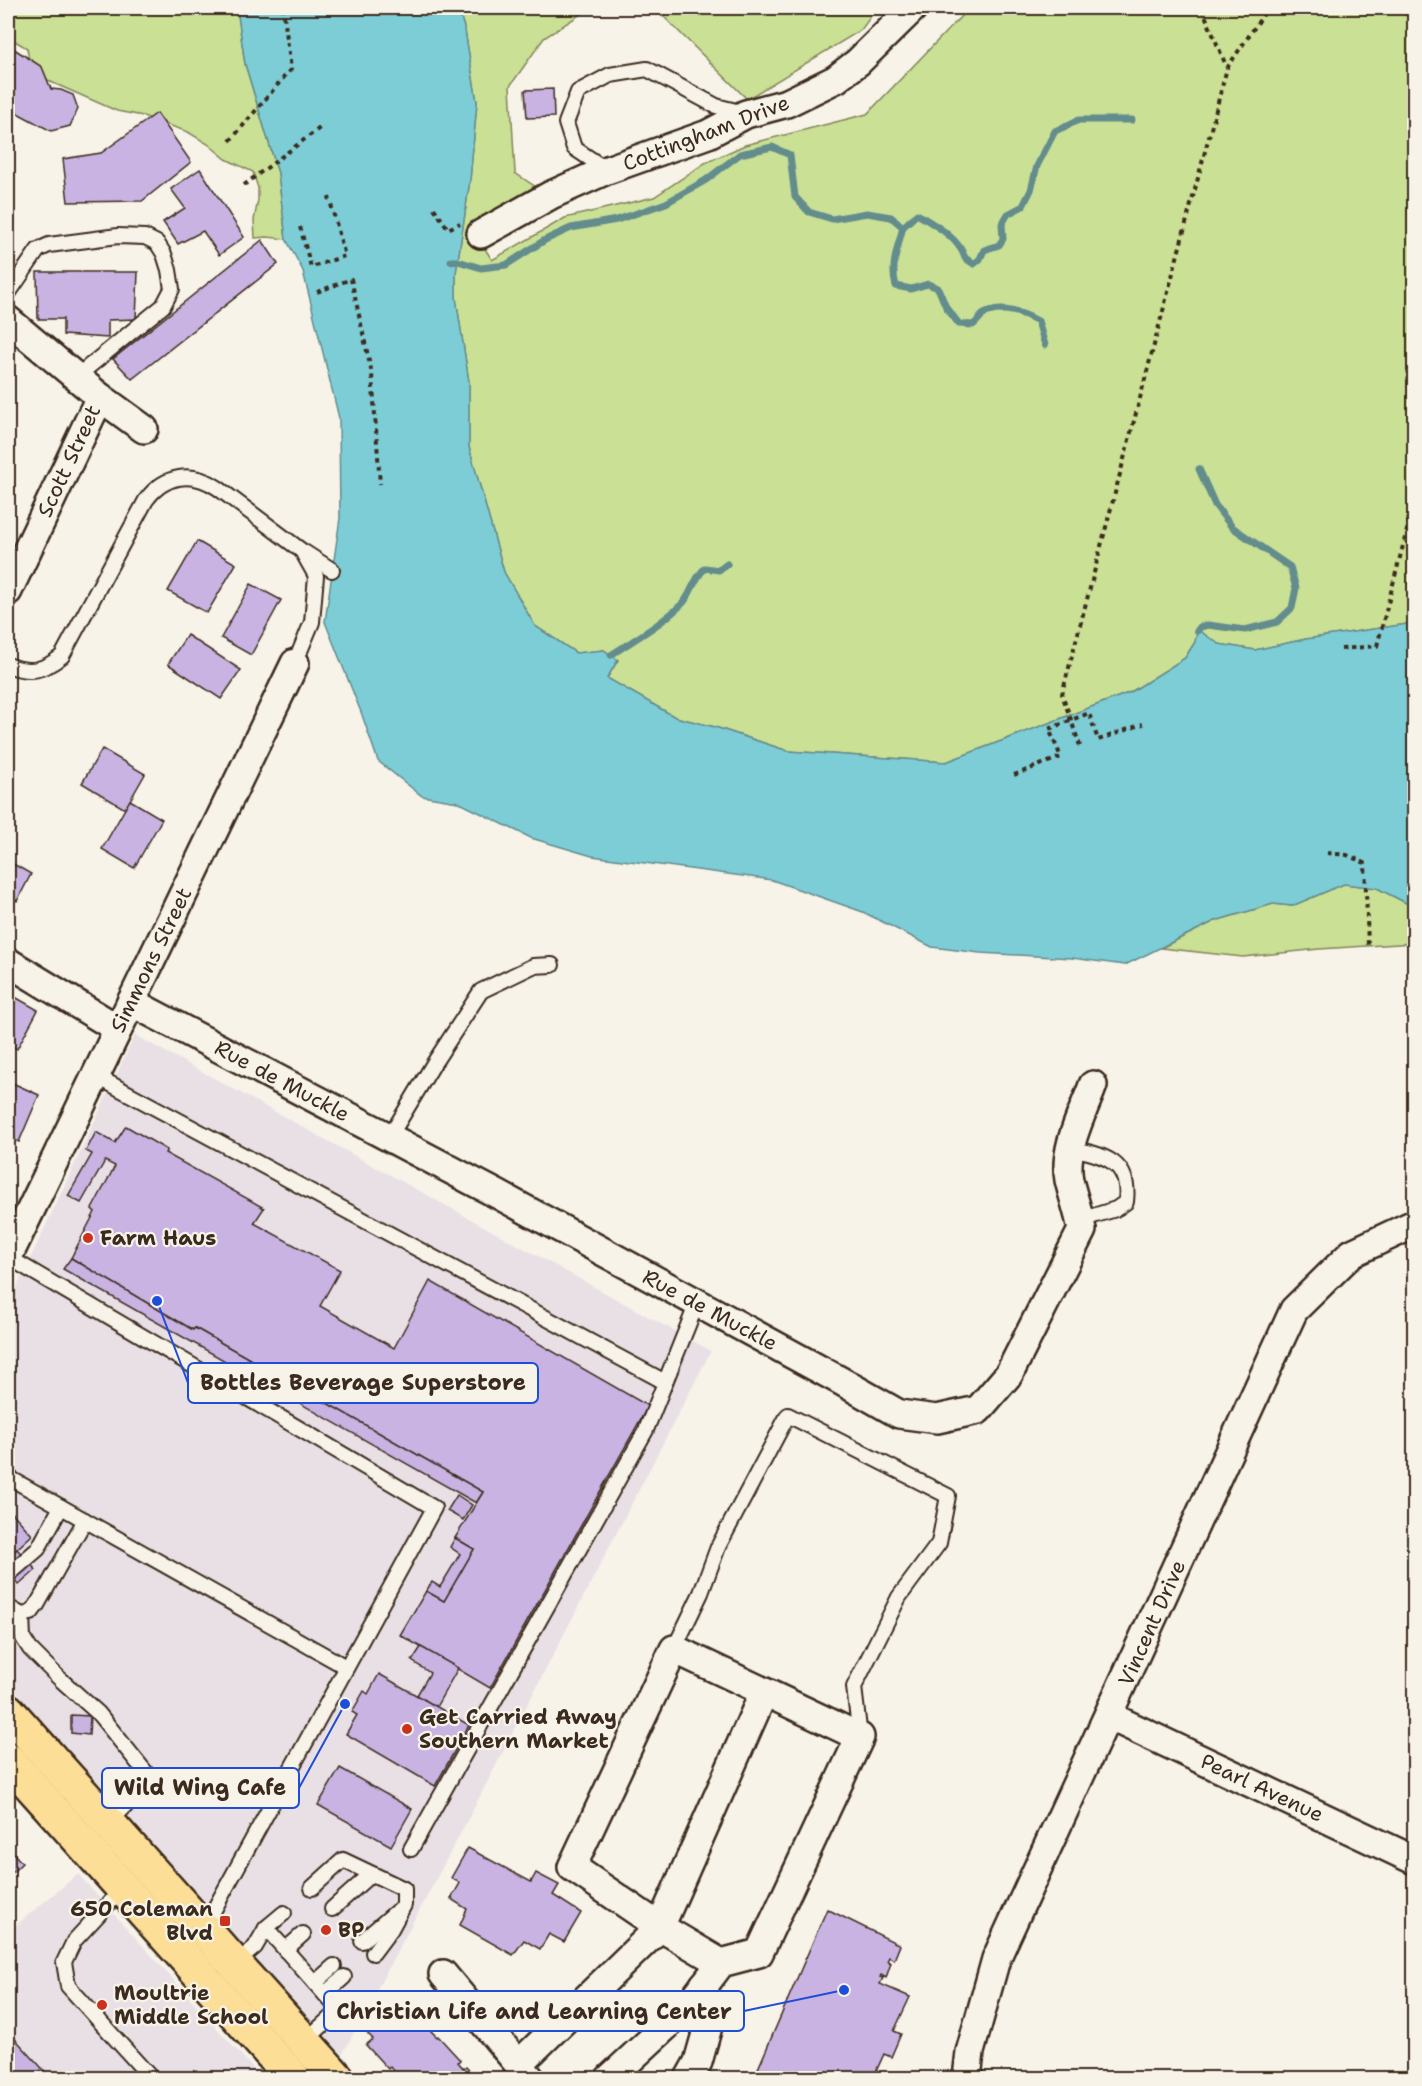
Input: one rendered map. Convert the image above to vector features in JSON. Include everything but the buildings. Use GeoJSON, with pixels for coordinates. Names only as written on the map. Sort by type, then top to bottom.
{"type":"FeatureCollection","features":[{"type":"Feature","properties":{"kind":"main road"},"geometry":{"type":"LineString","coordinates":[[8,1711],[338,2079]]}},
{"type":"Feature","properties":{"kind":"main road"},"geometry":{"type":"LineString","coordinates":[[8,1760],[293,2079]]}},
{"type":"Feature","properties":{"kind":"main road"},"geometry":{"type":"LineString","coordinates":[[257,2038],[306,2079]]}},
{"type":"Feature","properties":{"kind":"street","name":"Cottingham Drive"},"geometry":{"type":"LineString","coordinates":[[481,234],[550,195],[607,170],[708,134],[746,114],[787,103],[836,79],[858,62],[913,8]]}},
{"type":"Feature","properties":{"kind":"street"},"geometry":{"type":"LineString","coordinates":[[8,321],[100,397],[144,429]]}},
{"type":"Feature","properties":{"kind":"street","name":"Scott Street"},"geometry":{"type":"LineString","coordinates":[[8,591],[100,397]]}},
{"type":"Feature","properties":{"kind":"street","name":"Simmons Street"},"geometry":{"type":"LineString","coordinates":[[8,1257],[295,663]]}},
{"type":"Feature","properties":{"kind":"street"},"geometry":{"type":"LineString","coordinates":[[8,962],[118,1029]]}},
{"type":"Feature","properties":{"kind":"street","name":"Rue de Muckle"},"geometry":{"type":"LineString","coordinates":[[131,1002],[698,1303],[899,1414],[937,1419],[978,1410],[1009,1374],[1082,1230],[1069,1178],[1070,1148],[1094,1085]]}},
{"type":"Feature","properties":{"kind":"street","name":"Vincent Drive"},"geometry":{"type":"LineString","coordinates":[[967,2079],[970,2052],[996,1959],[1294,1310],[1352,1253],[1414,1224]]}},
{"type":"Feature","properties":{"kind":"street"},"geometry":{"type":"LineString","coordinates":[[610,2079],[690,2004],[721,1963],[759,1953],[860,1737],[674,1649],[572,1867],[660,1927],[721,1963]]}},
{"type":"Feature","properties":{"kind":"street"},"geometry":{"type":"LineString","coordinates":[[443,1974],[525,2072],[660,1927],[764,1692]]}},
{"type":"Feature","properties":{"kind":"street","name":"Pearl Avenue"},"geometry":{"type":"LineString","coordinates":[[1109,1716],[1414,1860]]}},
{"type":"Feature","properties":{"kind":"street"},"geometry":{"type":"LineString","coordinates":[[689,2079],[698,2062],[709,2023],[704,1985]]}},
{"type":"Feature","properties":{"kind":"lane"},"geometry":{"type":"LineString","coordinates":[[607,170],[574,148],[566,123],[578,92],[610,75],[647,69],[716,106],[746,114]]}},
{"type":"Feature","properties":{"kind":"lane"},"geometry":{"type":"LineString","coordinates":[[8,294],[39,250],[49,245],[118,236],[145,237],[157,243],[170,270],[172,289],[163,306],[76,377]]}},
{"type":"Feature","properties":{"kind":"lane"},"geometry":{"type":"LineString","coordinates":[[8,665],[22,671],[36,670],[49,666],[62,656],[146,500],[155,488],[165,482],[192,477],[205,480],[302,551],[332,570]]}},
{"type":"Feature","properties":{"kind":"lane"},"geometry":{"type":"LineString","coordinates":[[295,663],[312,622],[315,603],[316,576],[302,551]]}},
{"type":"Feature","properties":{"kind":"lane"},"geometry":{"type":"LineString","coordinates":[[389,1138],[481,991],[533,966],[552,965]]}},
{"type":"Feature","properties":{"kind":"lane"},"geometry":{"type":"LineString","coordinates":[[96,1076],[665,1382]]}},
{"type":"Feature","properties":{"kind":"lane"},"geometry":{"type":"LineString","coordinates":[[1070,1148],[1098,1153],[1119,1166],[1128,1185],[1126,1202],[1116,1209],[1080,1220]]}},
{"type":"Feature","properties":{"kind":"lane"},"geometry":{"type":"LineString","coordinates":[[8,1257],[434,1508],[203,1929]]}},
{"type":"Feature","properties":{"kind":"lane"},"geometry":{"type":"LineString","coordinates":[[411,1849],[646,1430],[698,1303]]}},
{"type":"Feature","properties":{"kind":"lane"},"geometry":{"type":"LineString","coordinates":[[674,1649],[701,1593],[718,1547],[788,1415],[948,1496],[939,1542],[900,1597],[854,1687],[860,1737]]}},
{"type":"Feature","properties":{"kind":"lane"},"geometry":{"type":"LineString","coordinates":[[8,1477],[346,1667]]}},
{"type":"Feature","properties":{"kind":"lane"},"geometry":{"type":"LineString","coordinates":[[8,1575],[38,1549],[61,1507]]}},
{"type":"Feature","properties":{"kind":"lane"},"geometry":{"type":"LineString","coordinates":[[8,1607],[22,1615],[31,1613],[85,1520]]}},
{"type":"Feature","properties":{"kind":"lane"},"geometry":{"type":"LineString","coordinates":[[22,1615],[23,1638],[30,1649],[98,1713],[147,1774],[148,1783],[108,1823]]}},
{"type":"Feature","properties":{"kind":"lane"},"geometry":{"type":"LineString","coordinates":[[312,1888],[343,1860],[404,1889],[404,1905],[391,1929],[373,1953]]}},
{"type":"Feature","properties":{"kind":"lane"},"geometry":{"type":"LineString","coordinates":[[332,1909],[371,1874]]}},
{"type":"Feature","properties":{"kind":"lane"},"geometry":{"type":"LineString","coordinates":[[123,1888],[74,1941],[64,1962],[68,1986],[151,2079]]}},
{"type":"Feature","properties":{"kind":"lane"},"geometry":{"type":"LineString","coordinates":[[362,1941],[404,1905]]}},
{"type":"Feature","properties":{"kind":"lane"},"geometry":{"type":"LineString","coordinates":[[235,1965],[255,1947],[266,1928],[284,1913]]}},
{"type":"Feature","properties":{"kind":"lane"},"geometry":{"type":"LineString","coordinates":[[266,1928],[339,2010],[304,2042]]}},
{"type":"Feature","properties":{"kind":"lane"},"geometry":{"type":"LineString","coordinates":[[285,1950],[303,1934]]}},
{"type":"Feature","properties":{"kind":"lane"},"geometry":{"type":"LineString","coordinates":[[320,1989],[339,1972]]}},
{"type":"Feature","properties":{"kind":"path"},"geometry":{"type":"LineString","coordinates":[[230,141],[291,69],[283,8]]}},
{"type":"Feature","properties":{"kind":"path"},"geometry":{"type":"LineString","coordinates":[[1202,8],[1227,68]]}},
{"type":"Feature","properties":{"kind":"path"},"geometry":{"type":"LineString","coordinates":[[1080,746],[1062,694],[1227,68],[1267,9]]}},
{"type":"Feature","properties":{"kind":"path"},"geometry":{"type":"LineString","coordinates":[[244,185],[321,128]]}},
{"type":"Feature","properties":{"kind":"path"},"geometry":{"type":"LineString","coordinates":[[300,227],[311,267],[345,256],[329,197]]}},
{"type":"Feature","properties":{"kind":"path"},"geometry":{"type":"LineString","coordinates":[[317,292],[351,279],[372,374],[380,484]]}},
{"type":"Feature","properties":{"kind":"path"},"geometry":{"type":"LineString","coordinates":[[1341,649],[1377,646],[1414,503]]}},
{"type":"Feature","properties":{"kind":"path"},"geometry":{"type":"LineString","coordinates":[[1014,775],[1061,757],[1049,729],[1089,713],[1098,740],[1143,724]]}},
{"type":"Feature","properties":{"kind":"path"},"geometry":{"type":"LineString","coordinates":[[1327,853],[1347,855],[1365,863],[1368,946]]}},
{"type":"Feature","properties":{"kind":"path"},"geometry":{"type":"LineString","coordinates":[[188,2076],[194,2070]]}},
{"type":"Feature","properties":{"kind":"shaded area"},"geometry":{"type":"Polygon","coordinates":[[[135,1035],[711,1351],[466,1823],[342,2055],[8,1682],[8,1306],[135,1035]]]}},
{"type":"Feature","properties":{"kind":"shaded area","name":"Moultrie Middle School"},"geometry":{"type":"Polygon","coordinates":[[[78,1874],[262,2078],[8,2078],[8,1932],[78,1874]]]}},
{"type":"Feature","properties":{"kind":"green space"},"geometry":{"type":"Polygon","coordinates":[[[8,8],[237,8],[245,64],[278,173],[286,239],[255,238],[254,220],[258,188],[253,172],[226,159],[208,144],[188,132],[143,116],[117,111],[51,82],[30,67],[27,48],[8,37],[8,8]]]}},
{"type":"Feature","properties":{"kind":"green space"},"geometry":{"type":"Polygon","coordinates":[[[458,8],[590,8],[544,38],[510,86],[515,173],[539,189],[472,228],[492,260],[565,218],[654,197],[705,163],[745,145],[867,114],[969,8],[1385,8],[1414,18],[1414,623],[1306,639],[1255,650],[1218,644],[1201,632],[1185,658],[1131,692],[946,762],[788,751],[715,727],[675,717],[607,678],[618,660],[604,650],[576,653],[535,626],[504,572],[469,447],[469,382],[456,298],[456,273],[470,180],[477,102],[465,31],[458,8]]]}},
{"type":"Feature","properties":{"kind":"green space"},"geometry":{"type":"Polygon","coordinates":[[[639,8],[877,8],[861,30],[747,99],[659,12],[639,8]]]}},
{"type":"Feature","properties":{"kind":"green space"},"geometry":{"type":"Polygon","coordinates":[[[1344,884],[1377,888],[1414,907],[1414,943],[1243,957],[1161,948],[1215,921],[1273,904],[1292,906],[1344,884]]]}},
{"type":"Feature","properties":{"kind":"water"},"geometry":{"type":"Polygon","coordinates":[[[237,8],[458,8],[465,31],[477,102],[470,180],[456,273],[456,298],[469,382],[469,447],[504,572],[535,626],[576,653],[604,650],[618,660],[607,678],[675,717],[715,727],[788,751],[946,762],[1131,692],[1185,658],[1195,642],[1197,631],[1219,644],[1255,650],[1306,639],[1414,623],[1414,907],[1377,888],[1344,884],[1292,906],[1273,904],[1215,921],[1125,965],[1072,958],[980,953],[932,947],[863,912],[772,880],[592,856],[531,838],[458,802],[422,796],[378,761],[325,622],[340,518],[339,418],[303,271],[286,239],[278,173],[245,64],[237,8]]]}},
{"type":"Feature","properties":{"kind":"waterway"},"geometry":{"type":"LineString","coordinates":[[451,261],[481,268],[506,265],[545,240],[571,228],[617,220],[666,203],[706,180],[740,154],[772,147],[790,155],[795,197],[809,212],[832,219],[867,213],[891,217],[903,227],[917,214],[952,238],[965,258],[974,264],[980,259],[984,250],[999,245],[1003,239],[1002,224],[1008,214],[1023,206],[1031,190],[1037,166],[1055,131],[1079,120],[1132,120]]}},
{"type":"Feature","properties":{"kind":"waterway"},"geometry":{"type":"LineString","coordinates":[[903,227],[894,264],[896,286],[911,289],[928,284],[938,288],[946,307],[959,324],[973,325],[984,314],[998,310],[1026,315],[1038,321],[1045,345]]}},
{"type":"Feature","properties":{"kind":"waterway"},"geometry":{"type":"LineString","coordinates":[[1197,631],[1200,627],[1208,625],[1245,630],[1277,622],[1292,608],[1296,588],[1290,567],[1232,527],[1215,505],[1199,469]]}},
{"type":"Feature","properties":{"kind":"waterway"},"geometry":{"type":"LineString","coordinates":[[611,655],[675,611],[686,599],[705,568],[719,570],[727,564]]}},
{"type":"Feature","properties":{"kind":"place","name":"Farm Haus"},"geometry":{"type":"Point","coordinates":[88,1238]}},
{"type":"Feature","properties":{"kind":"place","name":"Bottles Beverage Superstore"},"geometry":{"type":"Point","coordinates":[157,1301]}},
{"type":"Feature","properties":{"kind":"place","name":"Wild Wing Cafe"},"geometry":{"type":"Point","coordinates":[345,1704]}},
{"type":"Feature","properties":{"kind":"place","name":"Get Carried Away Southern Market"},"geometry":{"type":"Point","coordinates":[407,1729]}},
{"type":"Feature","properties":{"kind":"place","name":"650 Coleman Blvd"},"geometry":{"type":"Point","coordinates":[225,1921]}},
{"type":"Feature","properties":{"kind":"place","name":"BP"},"geometry":{"type":"Point","coordinates":[326,1930]}},
{"type":"Feature","properties":{"kind":"place","name":"Christian Life and Learning Center"},"geometry":{"type":"Point","coordinates":[844,1990]}},
{"type":"Feature","properties":{"kind":"place","name":"Moultrie Middle School"},"geometry":{"type":"Point","coordinates":[102,2005]}}]}
